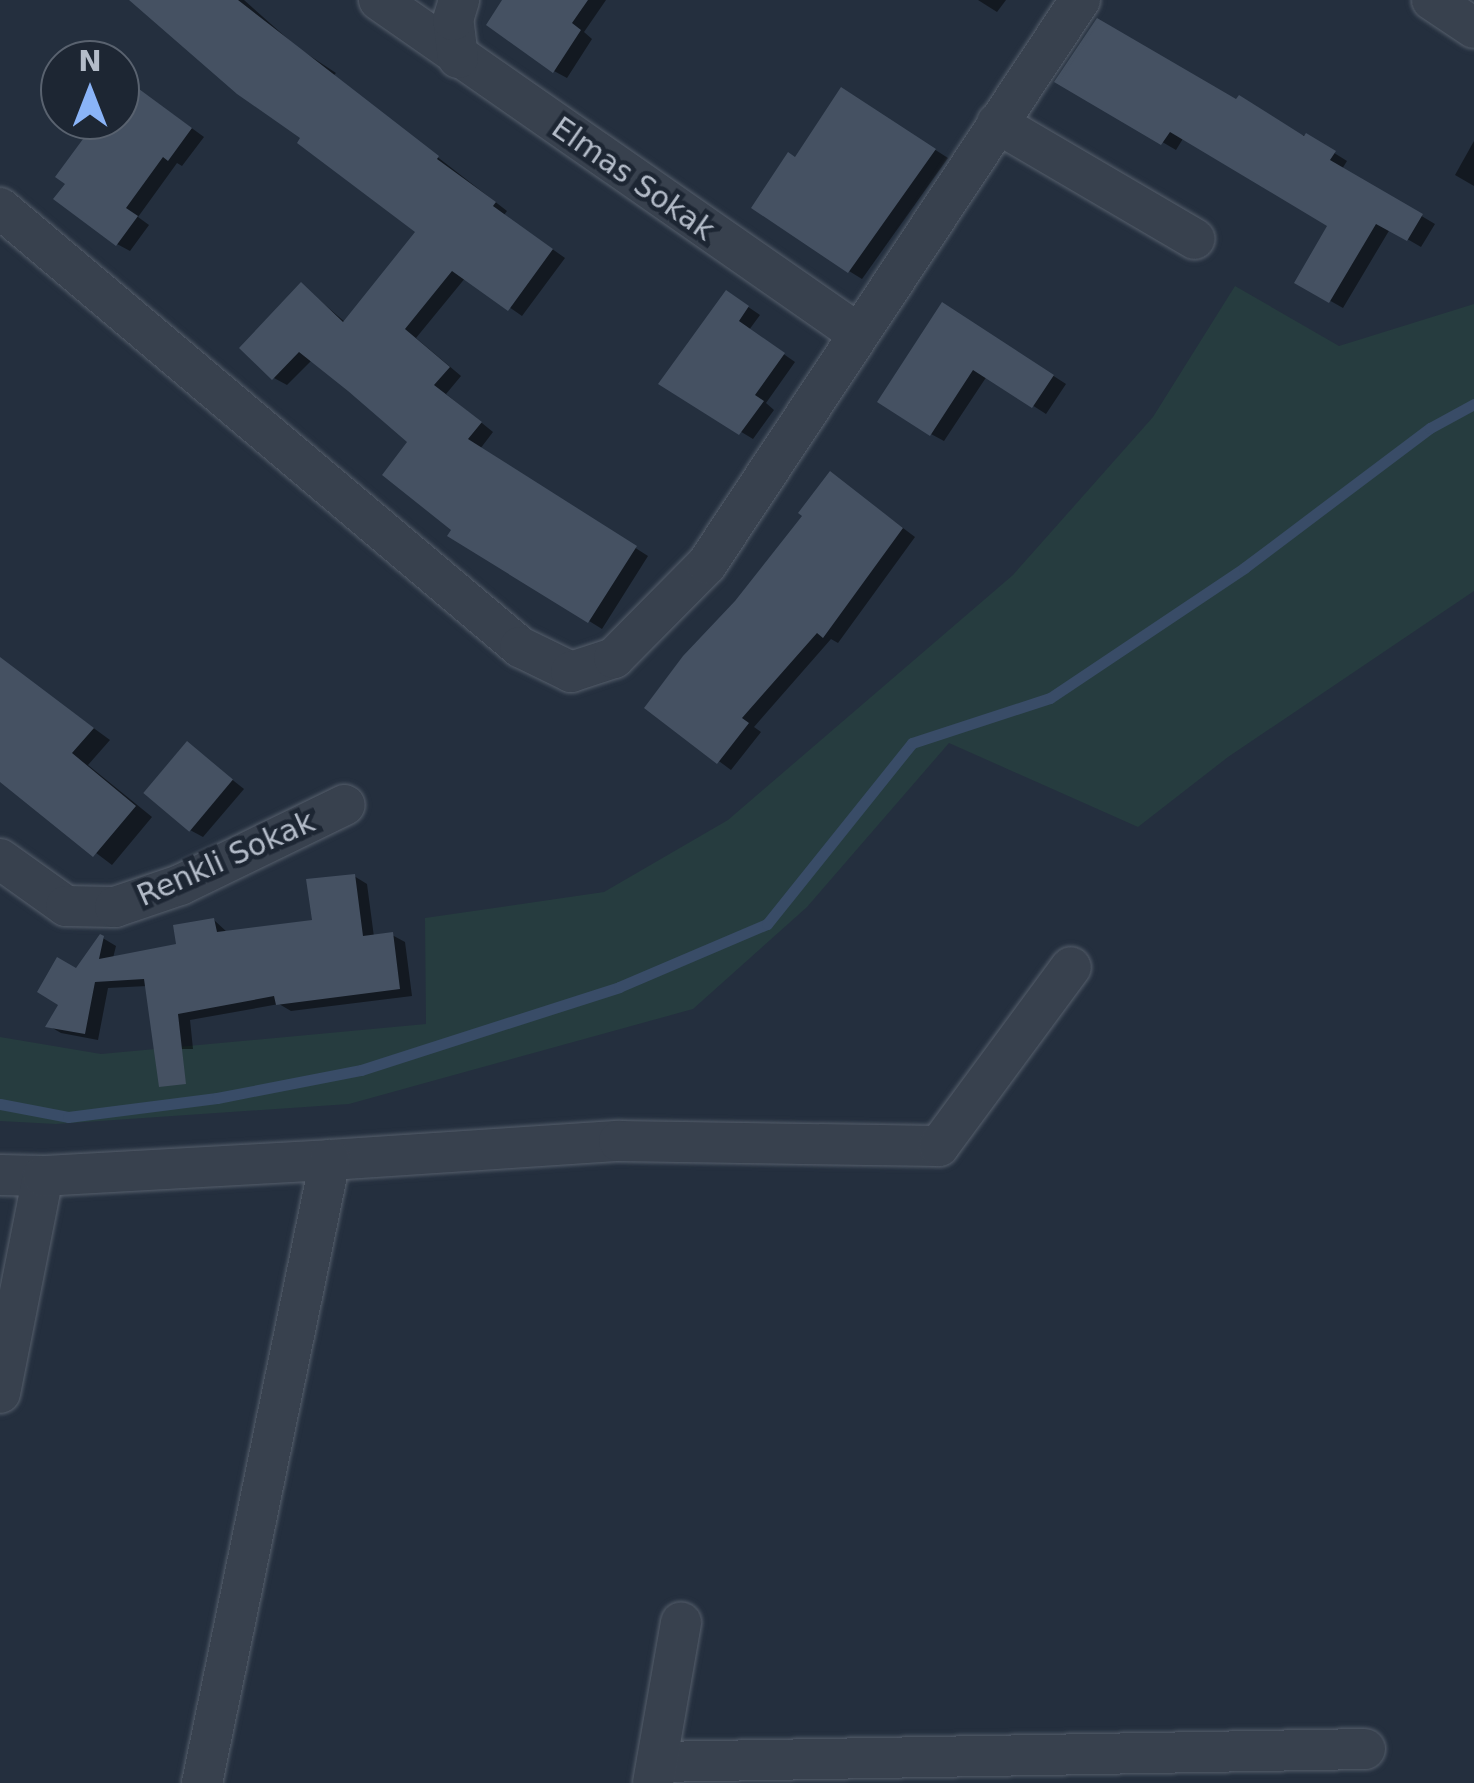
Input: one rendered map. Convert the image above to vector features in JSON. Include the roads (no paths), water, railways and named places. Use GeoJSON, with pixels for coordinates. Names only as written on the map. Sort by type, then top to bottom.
{"type":"FeatureCollection","features":[{"type":"Feature","properties":{"kind":"street","name":"Elmas Sokak"},"geometry":{"type":"LineString","coordinates":[[379,0],[857,333]]}},
{"type":"Feature","properties":{"kind":"street"},"geometry":{"type":"LineString","coordinates":[[458,58],[454,20],[459,0]]}},
{"type":"Feature","properties":{"kind":"street"},"geometry":{"type":"LineString","coordinates":[[0,208],[520,648],[571,672],[614,658],[708,564],[1080,0]]}},
{"type":"Feature","properties":{"kind":"street"},"geometry":{"type":"LineString","coordinates":[[1432,0],[1474,28]]}},
{"type":"Feature","properties":{"kind":"street"},"geometry":{"type":"LineString","coordinates":[[997,123],[1195,240]]}},
{"type":"Feature","properties":{"kind":"street","name":"Renkli Sokak"},"geometry":{"type":"LineString","coordinates":[[0,860],[66,906],[115,907],[180,885],[346,805]]}},
{"type":"Feature","properties":{"kind":"street"},"geometry":{"type":"LineString","coordinates":[[0,1175],[43,1176],[619,1141],[938,1146],[1071,967]]}},
{"type":"Feature","properties":{"kind":"street"},"geometry":{"type":"LineString","coordinates":[[202,1783],[330,1160]]}},
{"type":"Feature","properties":{"kind":"street"},"geometry":{"type":"LineString","coordinates":[[0,1393],[43,1176]]}},
{"type":"Feature","properties":{"kind":"street"},"geometry":{"type":"LineString","coordinates":[[682,1622],[655,1772],[1365,1749]]}},
{"type":"Feature","properties":{"kind":"waterway"},"geometry":{"type":"LineString","coordinates":[[0,1104],[68,1117],[217,1098],[361,1070],[619,987],[767,924],[912,743],[1050,698],[1244,568],[1430,428],[1474,404]]}}]}
